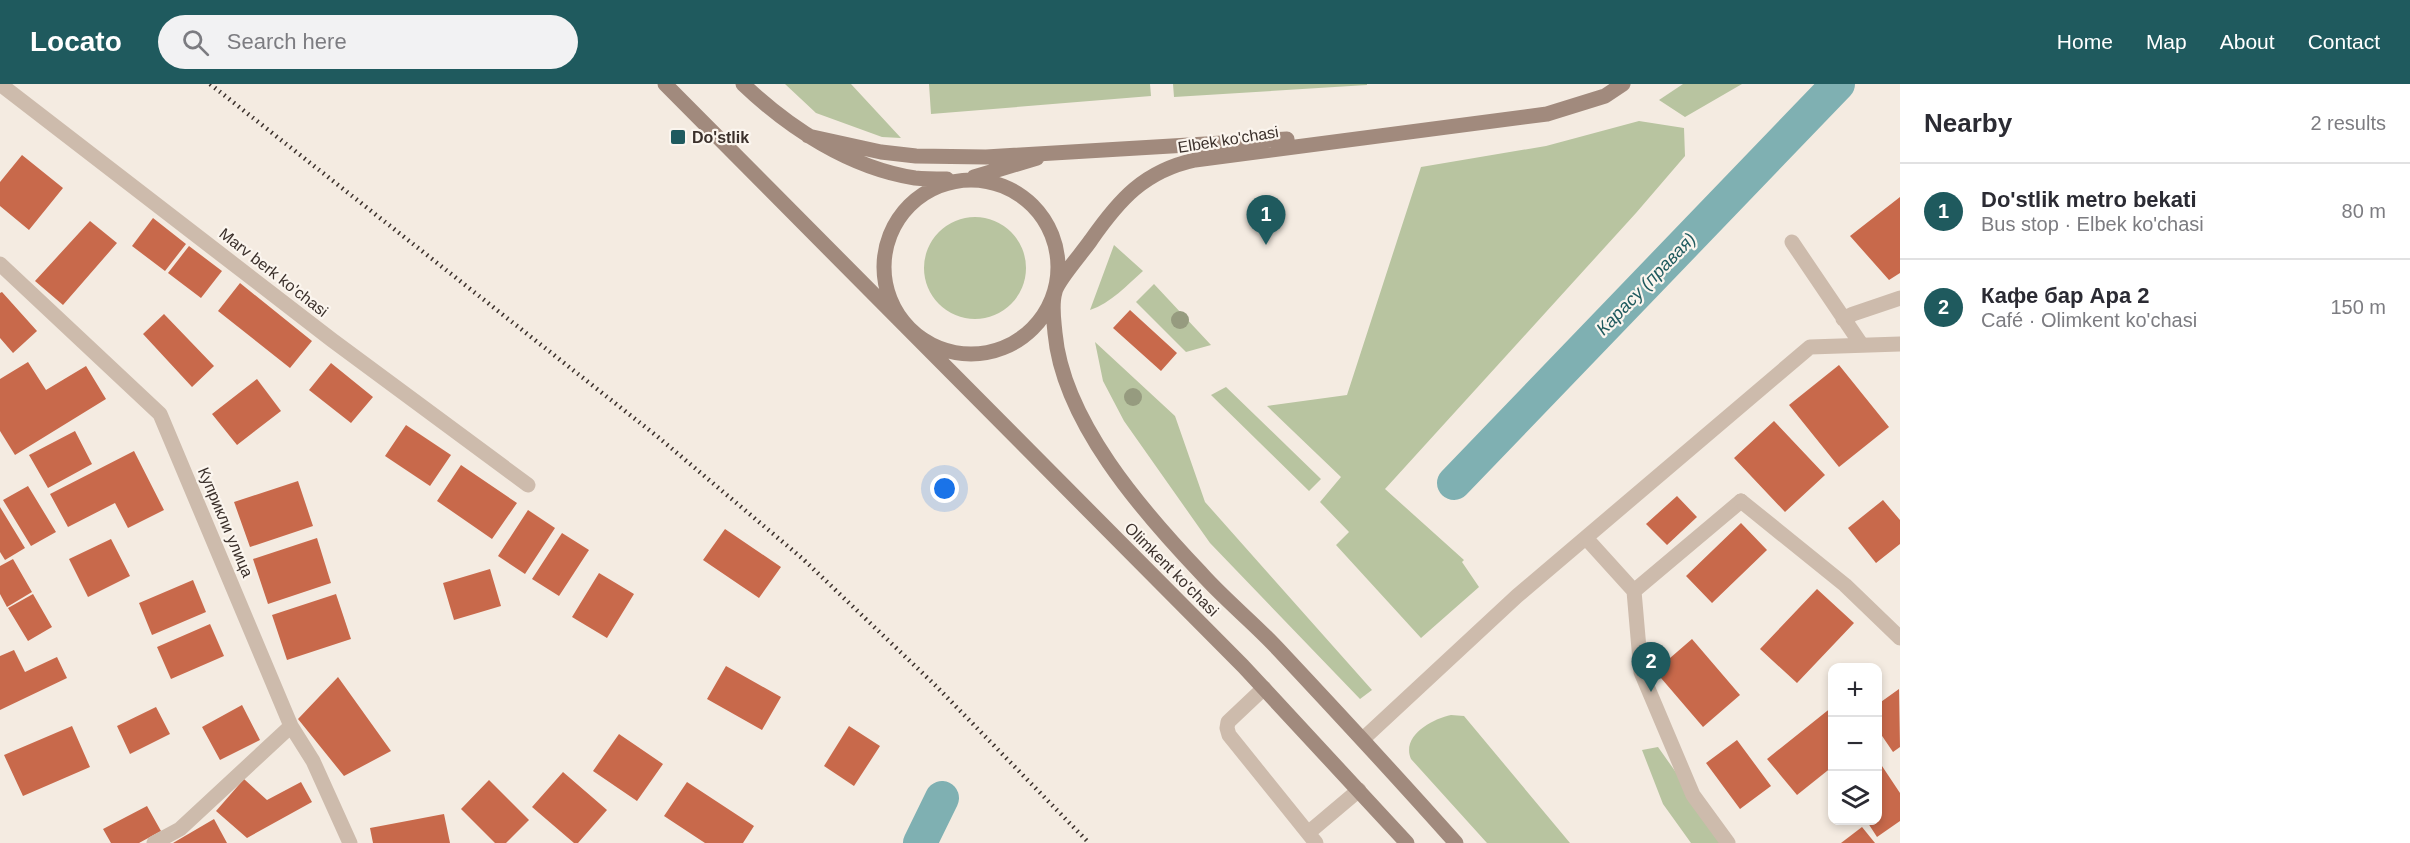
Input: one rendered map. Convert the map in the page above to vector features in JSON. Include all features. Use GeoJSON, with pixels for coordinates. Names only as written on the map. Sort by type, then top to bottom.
{"type":"FeatureCollection","features":[{"type":"Feature","properties":{"kind":"main road"},"geometry":{"type":"LineString","coordinates":[[665,84],[906,326],[927,342],[951,352],[978,354],[991,352],[1015,342],[1031,330],[1043,315],[1055,291],[1058,277],[1057,250],[1047,224],[1030,202],[1006,187],[980,180],[966,180],[951,182],[923,193],[906,208],[893,227],[885,248],[883,271],[890,300],[906,326]]}},
{"type":"Feature","properties":{"kind":"main road","name":"Elbek ko'chasi"},"geometry":{"type":"LineString","coordinates":[[743,84],[757,98],[808,136],[858,161],[915,178],[966,180],[1060,151]]}},
{"type":"Feature","properties":{"kind":"main road","name":"Elbek ko'chasi"},"geometry":{"type":"LineString","coordinates":[[1055,291],[1113,211],[1137,186],[1165,168],[1195,160],[1547,114],[1605,96],[1623,84]]}},
{"type":"Feature","properties":{"kind":"main road","name":"Elbek ko'chasi"},"geometry":{"type":"LineString","coordinates":[[808,136],[881,152],[916,156],[986,156],[1392,133]]}},
{"type":"Feature","properties":{"kind":"main road","name":"Olimkent ko'chasi"},"geometry":{"type":"LineString","coordinates":[[1055,291],[1054,323],[1059,364],[1083,420],[1114,469],[1144,509],[1201,574],[1271,641],[1364,739],[1456,843]]}},
{"type":"Feature","properties":{"kind":"main road","name":"Olimkent ko'chasi"},"geometry":{"type":"LineString","coordinates":[[906,326],[1264,688],[1407,843]]}},
{"type":"Feature","properties":{"kind":"street","name":"Marv berk ko'chasi"},"geometry":{"type":"LineString","coordinates":[[0,84],[332,340],[528,485]]}},
{"type":"Feature","properties":{"kind":"street"},"geometry":{"type":"LineString","coordinates":[[1792,242],[1861,344]]}},
{"type":"Feature","properties":{"kind":"street","name":"Куприкли улица"},"geometry":{"type":"LineString","coordinates":[[0,264],[160,414],[291,726],[313,761],[350,843]]}},
{"type":"Feature","properties":{"kind":"street"},"geometry":{"type":"LineString","coordinates":[[1843,319],[1900,298]]}},
{"type":"Feature","properties":{"kind":"street"},"geometry":{"type":"LineString","coordinates":[[1364,739],[1517,596],[1810,348],[1900,344]]}},
{"type":"Feature","properties":{"kind":"street"},"geometry":{"type":"LineString","coordinates":[[1634,591],[1741,501],[1845,585],[1900,638]]}},
{"type":"Feature","properties":{"kind":"street"},"geometry":{"type":"LineString","coordinates":[[1586,538],[1634,591],[1641,672],[1693,795],[1728,843]]}},
{"type":"Feature","properties":{"kind":"street"},"geometry":{"type":"LineString","coordinates":[[1264,688],[1228,722],[1229,735],[1312,838],[1359,790]]}},
{"type":"Feature","properties":{"kind":"street"},"geometry":{"type":"LineString","coordinates":[[154,843],[180,828],[291,726]]}},
{"type":"Feature","properties":{"kind":"green space"},"geometry":{"type":"Polygon","coordinates":[[[785,84],[851,84],[901,138],[882,137],[816,113],[785,84]]]}},
{"type":"Feature","properties":{"kind":"green space"},"geometry":{"type":"Polygon","coordinates":[[[929,84],[1150,84],[1151,96],[931,114],[929,84]]]}},
{"type":"Feature","properties":{"kind":"green space"},"geometry":{"type":"Polygon","coordinates":[[[1173,84],[1367,84],[1367,85],[1174,97],[1173,84]]]}},
{"type":"Feature","properties":{"kind":"green space"},"geometry":{"type":"Polygon","coordinates":[[[1683,84],[1742,84],[1685,117],[1659,100],[1683,84]]]}},
{"type":"Feature","properties":{"kind":"green space"},"geometry":{"type":"Polygon","coordinates":[[[1639,121],[1684,128],[1685,156],[1385,489],[1464,560],[1462,562],[1479,587],[1421,638],[1336,545],[1349,532],[1320,502],[1341,477],[1267,406],[1347,395],[1421,167],[1546,146],[1639,121]]]}},
{"type":"Feature","properties":{"kind":"green space"},"geometry":{"type":"Polygon","coordinates":[[[975,217],[994,221],[1011,232],[1022,249],[1026,268],[1022,287],[1011,304],[994,315],[975,319],[956,315],[939,304],[928,287],[924,268],[928,249],[939,232],[956,221],[975,217]]]}},
{"type":"Feature","properties":{"kind":"green space"},"geometry":{"type":"Polygon","coordinates":[[[1114,245],[1143,271],[1112,298],[1090,310],[1114,245]]]}},
{"type":"Feature","properties":{"kind":"green space"},"geometry":{"type":"Polygon","coordinates":[[[1154,284],[1211,345],[1186,352],[1136,302],[1154,284]]]}},
{"type":"Feature","properties":{"kind":"green space"},"geometry":{"type":"Polygon","coordinates":[[[1095,342],[1175,416],[1205,502],[1372,690],[1360,699],[1210,543],[1124,421],[1103,381],[1095,342]]]}},
{"type":"Feature","properties":{"kind":"green space"},"geometry":{"type":"Polygon","coordinates":[[[1226,387],[1321,479],[1309,491],[1211,395],[1226,387]]]}},
{"type":"Feature","properties":{"kind":"green space"},"geometry":{"type":"Polygon","coordinates":[[[1451,715],[1464,716],[1570,843],[1487,843],[1411,759],[1410,743],[1414,736],[1435,720],[1451,715]]]}},
{"type":"Feature","properties":{"kind":"green space"},"geometry":{"type":"Polygon","coordinates":[[[1658,747],[1726,843],[1691,843],[1663,804],[1642,750],[1658,747]]]}},
{"type":"Feature","properties":{"kind":"building"},"geometry":{"type":"Polygon","coordinates":[[[22,155],[63,188],[29,230],[0,206],[0,182],[22,155]]]}},
{"type":"Feature","properties":{"kind":"building"},"geometry":{"type":"Polygon","coordinates":[[[1900,197],[1900,273],[1889,280],[1850,236],[1900,197]]]}},
{"type":"Feature","properties":{"kind":"building"},"geometry":{"type":"Polygon","coordinates":[[[153,218],[186,244],[165,271],[132,246],[153,218]]]}},
{"type":"Feature","properties":{"kind":"building"},"geometry":{"type":"Polygon","coordinates":[[[90,221],[117,243],[63,305],[35,281],[90,221]]]}},
{"type":"Feature","properties":{"kind":"building"},"geometry":{"type":"Polygon","coordinates":[[[189,246],[222,271],[201,298],[168,273],[189,246]]]}},
{"type":"Feature","properties":{"kind":"building"},"geometry":{"type":"Polygon","coordinates":[[[240,283],[312,341],[290,368],[218,311],[240,283]]]}},
{"type":"Feature","properties":{"kind":"building"},"geometry":{"type":"Polygon","coordinates":[[[2,292],[37,331],[13,353],[0,338],[0,293],[2,292]]]}},
{"type":"Feature","properties":{"kind":"building"},"geometry":{"type":"Polygon","coordinates":[[[1130,310],[1177,353],[1161,371],[1113,328],[1130,310]]]}},
{"type":"Feature","properties":{"kind":"building"},"geometry":{"type":"Polygon","coordinates":[[[164,314],[214,366],[192,387],[143,334],[164,314]]]}},
{"type":"Feature","properties":{"kind":"building"},"geometry":{"type":"Polygon","coordinates":[[[28,362],[46,390],[86,366],[106,399],[15,455],[0,431],[0,379],[28,362]]]}},
{"type":"Feature","properties":{"kind":"building"},"geometry":{"type":"Polygon","coordinates":[[[331,363],[373,397],[351,423],[309,390],[331,363]]]}},
{"type":"Feature","properties":{"kind":"building"},"geometry":{"type":"Polygon","coordinates":[[[1839,365],[1889,427],[1839,467],[1789,405],[1839,365]]]}},
{"type":"Feature","properties":{"kind":"building"},"geometry":{"type":"Polygon","coordinates":[[[257,379],[281,411],[237,445],[212,414],[257,379]]]}},
{"type":"Feature","properties":{"kind":"building"},"geometry":{"type":"Polygon","coordinates":[[[1774,421],[1825,475],[1785,512],[1734,458],[1774,421]]]}},
{"type":"Feature","properties":{"kind":"building"},"geometry":{"type":"Polygon","coordinates":[[[406,425],[451,455],[430,486],[385,456],[406,425]]]}},
{"type":"Feature","properties":{"kind":"building"},"geometry":{"type":"Polygon","coordinates":[[[75,431],[92,464],[48,488],[29,455],[75,431]]]}},
{"type":"Feature","properties":{"kind":"building"},"geometry":{"type":"Polygon","coordinates":[[[134,451],[164,510],[128,528],[115,503],[68,527],[50,494],[134,451]]]}},
{"type":"Feature","properties":{"kind":"building"},"geometry":{"type":"Polygon","coordinates":[[[461,465],[517,503],[492,539],[437,501],[461,465]]]}},
{"type":"Feature","properties":{"kind":"building"},"geometry":{"type":"Polygon","coordinates":[[[298,481],[313,526],[250,547],[234,502],[298,481]]]}},
{"type":"Feature","properties":{"kind":"building"},"geometry":{"type":"Polygon","coordinates":[[[28,486],[56,532],[31,546],[3,500],[28,486]]]}},
{"type":"Feature","properties":{"kind":"building"},"geometry":{"type":"Polygon","coordinates":[[[1677,496],[1697,517],[1667,545],[1646,524],[1677,496]]]}},
{"type":"Feature","properties":{"kind":"building"},"geometry":{"type":"Polygon","coordinates":[[[1883,500],[1900,520],[1900,544],[1876,563],[1848,528],[1883,500]]]}},
{"type":"Feature","properties":{"kind":"building"},"geometry":{"type":"Polygon","coordinates":[[[0,507],[25,548],[5,560],[0,552],[0,507]]]}},
{"type":"Feature","properties":{"kind":"building"},"geometry":{"type":"Polygon","coordinates":[[[528,510],[555,528],[525,574],[498,556],[528,510]]]}},
{"type":"Feature","properties":{"kind":"building"},"geometry":{"type":"Polygon","coordinates":[[[1741,523],[1767,550],[1712,603],[1686,576],[1741,523]]]}},
{"type":"Feature","properties":{"kind":"building"},"geometry":{"type":"Polygon","coordinates":[[[725,529],[781,567],[759,598],[703,560],[725,529]]]}},
{"type":"Feature","properties":{"kind":"building"},"geometry":{"type":"Polygon","coordinates":[[[562,533],[589,550],[559,596],[532,579],[562,533]]]}},
{"type":"Feature","properties":{"kind":"building"},"geometry":{"type":"Polygon","coordinates":[[[317,538],[331,583],[268,604],[253,559],[317,538]]]}},
{"type":"Feature","properties":{"kind":"building"},"geometry":{"type":"Polygon","coordinates":[[[111,539],[130,576],[88,597],[69,559],[111,539]]]}},
{"type":"Feature","properties":{"kind":"building"},"geometry":{"type":"Polygon","coordinates":[[[13,559],[32,592],[7,607],[0,594],[0,566],[13,559]]]}},
{"type":"Feature","properties":{"kind":"building"},"geometry":{"type":"Polygon","coordinates":[[[490,569],[501,606],[454,620],[443,583],[490,569]]]}},
{"type":"Feature","properties":{"kind":"building"},"geometry":{"type":"Polygon","coordinates":[[[599,573],[634,594],[607,638],[572,617],[599,573]]]}},
{"type":"Feature","properties":{"kind":"building"},"geometry":{"type":"Polygon","coordinates":[[[193,580],[206,612],[152,635],[139,603],[193,580]]]}},
{"type":"Feature","properties":{"kind":"building"},"geometry":{"type":"Polygon","coordinates":[[[1817,589],[1854,623],[1797,683],[1760,649],[1817,589]]]}},
{"type":"Feature","properties":{"kind":"building"},"geometry":{"type":"Polygon","coordinates":[[[33,594],[52,627],[28,641],[8,608],[33,594]]]}},
{"type":"Feature","properties":{"kind":"building"},"geometry":{"type":"Polygon","coordinates":[[[336,594],[351,639],[287,660],[272,615],[336,594]]]}},
{"type":"Feature","properties":{"kind":"building"},"geometry":{"type":"Polygon","coordinates":[[[210,624],[224,656],[171,679],[157,647],[210,624]]]}},
{"type":"Feature","properties":{"kind":"building"},"geometry":{"type":"Polygon","coordinates":[[[1692,639],[1740,695],[1703,727],[1655,671],[1692,639]]]}},
{"type":"Feature","properties":{"kind":"building"},"geometry":{"type":"Polygon","coordinates":[[[14,650],[25,672],[57,657],[67,678],[0,710],[0,656],[14,650]]]}},
{"type":"Feature","properties":{"kind":"building"},"geometry":{"type":"Polygon","coordinates":[[[726,666],[781,697],[762,730],[707,699],[726,666]]]}},
{"type":"Feature","properties":{"kind":"building"},"geometry":{"type":"Polygon","coordinates":[[[338,677],[391,751],[344,776],[298,719],[338,677]]]}},
{"type":"Feature","properties":{"kind":"building"},"geometry":{"type":"Polygon","coordinates":[[[1899,689],[1900,747],[1893,752],[1882,736],[1882,701],[1899,689]]]}},
{"type":"Feature","properties":{"kind":"building"},"geometry":{"type":"Polygon","coordinates":[[[242,705],[260,740],[220,760],[202,727],[242,705]]]}},
{"type":"Feature","properties":{"kind":"building"},"geometry":{"type":"Polygon","coordinates":[[[156,707],[170,734],[130,754],[117,726],[156,707]]]}},
{"type":"Feature","properties":{"kind":"building"},"geometry":{"type":"Polygon","coordinates":[[[1828,710],[1828,770],[1797,795],[1767,759],[1828,710]]]}},
{"type":"Feature","properties":{"kind":"building"},"geometry":{"type":"Polygon","coordinates":[[[72,726],[90,767],[23,796],[4,755],[72,726]]]}},
{"type":"Feature","properties":{"kind":"building"},"geometry":{"type":"Polygon","coordinates":[[[849,726],[880,746],[854,786],[824,766],[849,726]]]}},
{"type":"Feature","properties":{"kind":"building"},"geometry":{"type":"Polygon","coordinates":[[[619,734],[663,764],[637,801],[593,771],[619,734]]]}},
{"type":"Feature","properties":{"kind":"building"},"geometry":{"type":"Polygon","coordinates":[[[1737,740],[1771,786],[1740,809],[1706,763],[1737,740]]]}},
{"type":"Feature","properties":{"kind":"building"},"geometry":{"type":"Polygon","coordinates":[[[1882,766],[1900,793],[1900,821],[1877,837],[1869,825],[1882,825],[1882,766]]]}},
{"type":"Feature","properties":{"kind":"building"},"geometry":{"type":"Polygon","coordinates":[[[563,772],[607,810],[578,843],[574,843],[532,807],[563,772]]]}},
{"type":"Feature","properties":{"kind":"building"},"geometry":{"type":"Polygon","coordinates":[[[244,779],[267,800],[301,782],[312,802],[247,838],[216,811],[244,779]]]}},
{"type":"Feature","properties":{"kind":"building"},"geometry":{"type":"Polygon","coordinates":[[[489,780],[529,820],[506,843],[495,843],[461,809],[489,780]]]}},
{"type":"Feature","properties":{"kind":"building"},"geometry":{"type":"Polygon","coordinates":[[[687,782],[754,826],[743,843],[705,843],[664,816],[687,782]]]}},
{"type":"Feature","properties":{"kind":"building"},"geometry":{"type":"Polygon","coordinates":[[[147,806],[161,831],[139,843],[111,843],[103,829],[147,806]]]}},
{"type":"Feature","properties":{"kind":"building"},"geometry":{"type":"Polygon","coordinates":[[[444,814],[450,843],[373,843],[370,828],[444,814]]]}},
{"type":"Feature","properties":{"kind":"building"},"geometry":{"type":"Polygon","coordinates":[[[214,819],[227,843],[173,843],[214,819]]]}},
{"type":"Feature","properties":{"kind":"building"},"geometry":{"type":"Polygon","coordinates":[[[1862,827],[1875,843],[1841,843],[1862,827]]]}},
{"type":"Feature","properties":{"kind":"waterway","name":"Карасу (правая)"},"geometry":{"type":"LineString","coordinates":[[1454,483],[1838,84]]}},
{"type":"Feature","properties":{"kind":"waterway","name":"Карасу (правая)"},"geometry":{"type":"LineString","coordinates":[[920,843],[942,798]]}},
{"type":"Feature","properties":{"kind":"railway"},"geometry":{"type":"LineString","coordinates":[[210,84],[658,437],[803,559],[935,685],[1089,843]]}},
{"type":"Feature","properties":{"kind":"place","name":"Do'stlik"},"geometry":{"type":"Point","coordinates":[678,137]}},
{"type":"Feature","properties":{"kind":"place","name":"Do'stlik metro bekati"},"geometry":{"type":"Point","coordinates":[1266,245]}},
{"type":"Feature","properties":{"kind":"place","name":"Кафе бар Ара 2"},"geometry":{"type":"Point","coordinates":[1651,692]}}]}
